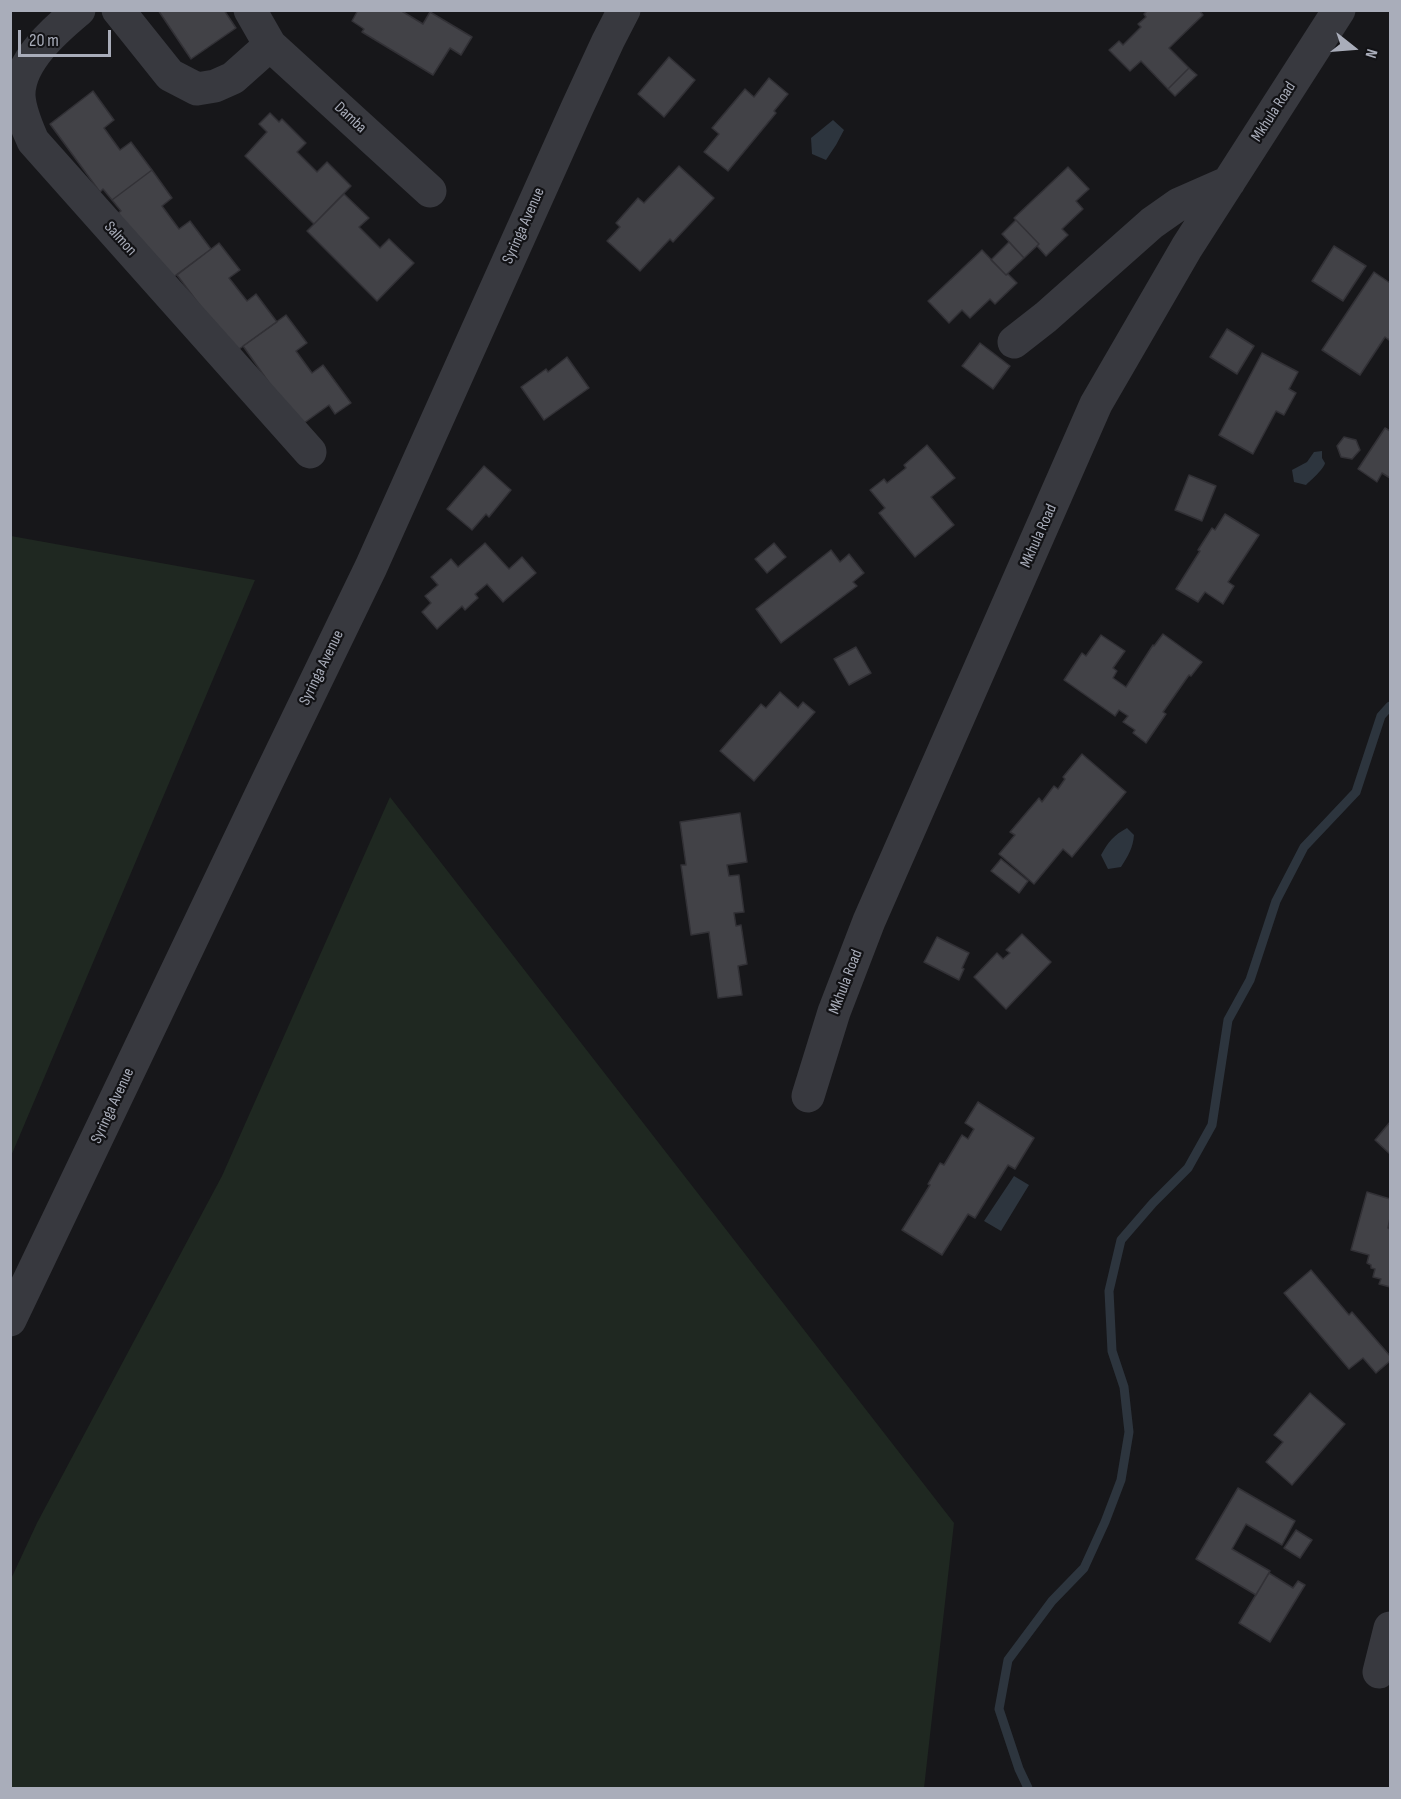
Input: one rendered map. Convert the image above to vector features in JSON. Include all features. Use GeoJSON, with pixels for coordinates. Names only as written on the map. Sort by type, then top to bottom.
{"type":"FeatureCollection","features":[{"type":"Feature","properties":{"kind":"street","name":"Salmon"},"geometry":{"type":"LineString","coordinates":[[79,10],[40,45],[24,75],[19,95],[25,123],[33,141],[310,452]]}},
{"type":"Feature","properties":{"kind":"street"},"geometry":{"type":"LineString","coordinates":[[117,10],[170,75],[197,89],[215,86],[233,78],[270,45]]}},
{"type":"Feature","properties":{"kind":"street","name":"Damba"},"geometry":{"type":"LineString","coordinates":[[250,10],[270,45],[430,191]]}},
{"type":"Feature","properties":{"kind":"street","name":"Syringa Avenue"},"geometry":{"type":"LineString","coordinates":[[10,1320],[371,567],[577,108],[624,10]]}},
{"type":"Feature","properties":{"kind":"street","name":"Mkhula Road"},"geometry":{"type":"LineString","coordinates":[[808,1096],[834,1012],[869,921],[1096,404],[1187,247],[1339,10]]}},
{"type":"Feature","properties":{"kind":"street"},"geometry":{"type":"LineString","coordinates":[[1014,342],[1046,317],[1152,223],[1179,204],[1228,182]]}},
{"type":"Feature","properties":{"kind":"street"},"geometry":{"type":"LineString","coordinates":[[1379,1672],[1390,1628]]}},
{"type":"Feature","properties":{"kind":"shaded area"},"geometry":{"type":"Polygon","coordinates":[[[833,120],[844,130],[826,160],[812,154],[811,138],[833,120]]]}},
{"type":"Feature","properties":{"kind":"shaded area"},"geometry":{"type":"Polygon","coordinates":[[[1322,451],[1325,463],[1320,471],[1306,485],[1294,482],[1292,470],[1307,462],[1314,452],[1322,451]]]}},
{"type":"Feature","properties":{"kind":"shaded area"},"geometry":{"type":"Polygon","coordinates":[[[10,536],[255,580],[11,1156],[10,536]]]}},
{"type":"Feature","properties":{"kind":"shaded area"},"geometry":{"type":"Polygon","coordinates":[[[390,797],[954,1523],[924,1788],[11,1788],[11,1579],[37,1523],[222,1176],[390,797]]]}},
{"type":"Feature","properties":{"kind":"shaded area"},"geometry":{"type":"Polygon","coordinates":[[[1127,828],[1134,835],[1130,852],[1121,867],[1108,869],[1101,855],[1112,839],[1127,828]]]}},
{"type":"Feature","properties":{"kind":"shaded area"},"geometry":{"type":"Polygon","coordinates":[[[1014,1176],[1029,1185],[1001,1231],[984,1221],[1014,1176]]]}},
{"type":"Feature","properties":{"kind":"building"},"geometry":{"type":"Polygon","coordinates":[[[158,10],[224,10],[236,28],[191,59],[158,10]]]}},
{"type":"Feature","properties":{"kind":"building"},"geometry":{"type":"Polygon","coordinates":[[[358,10],[400,10],[423,24],[430,12],[472,37],[461,55],[450,48],[433,75],[362,32],[364,29],[352,21],[358,10]]]}},
{"type":"Feature","properties":{"kind":"building"},"geometry":{"type":"Polygon","coordinates":[[[1148,10],[1199,10],[1203,15],[1169,48],[1189,68],[1168,89],[1141,61],[1130,71],[1109,50],[1119,41],[1123,45],[1141,27],[1138,24],[1146,17],[1144,14],[1148,10]]]}},
{"type":"Feature","properties":{"kind":"building"},"geometry":{"type":"Polygon","coordinates":[[[669,57],[695,80],[664,117],[638,94],[669,57]]]}},
{"type":"Feature","properties":{"kind":"building"},"geometry":{"type":"Polygon","coordinates":[[[1189,68],[1197,75],[1175,96],[1168,89],[1189,68]]]}},
{"type":"Feature","properties":{"kind":"building"},"geometry":{"type":"Polygon","coordinates":[[[769,78],[788,94],[774,111],[776,113],[728,171],[704,152],[719,134],[712,128],[745,89],[754,97],[769,78]]]}},
{"type":"Feature","properties":{"kind":"building"},"geometry":{"type":"Polygon","coordinates":[[[93,91],[114,120],[104,128],[120,150],[131,142],[152,170],[112,200],[103,189],[100,192],[50,124],[93,91]]]}},
{"type":"Feature","properties":{"kind":"building"},"geometry":{"type":"Polygon","coordinates":[[[270,113],[279,122],[282,119],[306,143],[297,152],[317,172],[327,162],[351,186],[314,224],[245,156],[267,132],[259,124],[270,113]]]}},
{"type":"Feature","properties":{"kind":"building"},"geometry":{"type":"Polygon","coordinates":[[[679,166],[714,198],[673,242],[670,239],[640,271],[607,241],[620,227],[616,223],[638,198],[644,203],[679,166]]]}},
{"type":"Feature","properties":{"kind":"building"},"geometry":{"type":"Polygon","coordinates":[[[1068,167],[1089,189],[1076,201],[1083,209],[1062,229],[1068,235],[1046,256],[1037,246],[1039,244],[1014,218],[1068,167]]]}},
{"type":"Feature","properties":{"kind":"building"},"geometry":{"type":"Polygon","coordinates":[[[152,170],[172,198],[162,206],[179,229],[190,221],[211,249],[168,281],[118,213],[121,211],[112,200],[152,170]]]}},
{"type":"Feature","properties":{"kind":"building"},"geometry":{"type":"Polygon","coordinates":[[[344,194],[369,218],[359,227],[380,248],[389,239],[414,263],[377,301],[307,231],[344,194]]]}},
{"type":"Feature","properties":{"kind":"building"},"geometry":{"type":"Polygon","coordinates":[[[1016,220],[1039,244],[1024,258],[1002,234],[1016,220]]]}},
{"type":"Feature","properties":{"kind":"building"},"geometry":{"type":"Polygon","coordinates":[[[1009,242],[1024,258],[1006,275],[991,260],[1009,242]]]}},
{"type":"Feature","properties":{"kind":"building"},"geometry":{"type":"Polygon","coordinates":[[[219,243],[240,270],[229,278],[247,301],[256,294],[277,322],[235,352],[177,275],[219,243]]]}},
{"type":"Feature","properties":{"kind":"building"},"geometry":{"type":"Polygon","coordinates":[[[1334,246],[1366,266],[1343,301],[1312,281],[1334,246]]]}},
{"type":"Feature","properties":{"kind":"building"},"geometry":{"type":"Polygon","coordinates":[[[982,250],[1017,283],[995,304],[990,299],[970,318],[962,310],[949,323],[928,301],[982,250]]]}},
{"type":"Feature","properties":{"kind":"building"},"geometry":{"type":"Polygon","coordinates":[[[1374,272],[1390,283],[1390,337],[1389,340],[1385,337],[1360,375],[1322,350],[1374,272]]]}},
{"type":"Feature","properties":{"kind":"building"},"geometry":{"type":"Polygon","coordinates":[[[286,315],[307,343],[296,351],[312,373],[323,365],[351,403],[335,414],[329,405],[304,423],[292,415],[243,346],[286,315]]]}},
{"type":"Feature","properties":{"kind":"building"},"geometry":{"type":"Polygon","coordinates":[[[1227,329],[1254,346],[1237,374],[1210,357],[1227,329]]]}},
{"type":"Feature","properties":{"kind":"building"},"geometry":{"type":"Polygon","coordinates":[[[980,343],[1010,366],[993,389],[962,366],[980,343]]]}},
{"type":"Feature","properties":{"kind":"building"},"geometry":{"type":"Polygon","coordinates":[[[1262,353],[1298,372],[1289,389],[1296,393],[1284,415],[1276,411],[1253,454],[1219,435],[1262,353]]]}},
{"type":"Feature","properties":{"kind":"building"},"geometry":{"type":"Polygon","coordinates":[[[567,357],[589,388],[544,420],[521,387],[546,369],[548,372],[567,357]]]}},
{"type":"Feature","properties":{"kind":"building"},"geometry":{"type":"Polygon","coordinates":[[[1385,428],[1390,431],[1390,478],[1382,473],[1377,482],[1358,469],[1385,428]]]}},
{"type":"Feature","properties":{"kind":"building"},"geometry":{"type":"Polygon","coordinates":[[[1344,437],[1356,440],[1360,450],[1352,459],[1341,457],[1337,446],[1344,437]]]}},
{"type":"Feature","properties":{"kind":"building"},"geometry":{"type":"Polygon","coordinates":[[[927,445],[955,478],[931,497],[954,525],[915,557],[879,513],[885,508],[870,490],[884,479],[887,483],[906,468],[904,465],[927,445]]]}},
{"type":"Feature","properties":{"kind":"building"},"geometry":{"type":"Polygon","coordinates":[[[484,466],[511,490],[489,517],[486,514],[472,530],[447,509],[484,466]]]}},
{"type":"Feature","properties":{"kind":"building"},"geometry":{"type":"Polygon","coordinates":[[[1189,475],[1216,486],[1202,521],[1175,510],[1189,475]]]}},
{"type":"Feature","properties":{"kind":"building"},"geometry":{"type":"Polygon","coordinates":[[[1225,514],[1259,535],[1228,582],[1234,586],[1223,604],[1205,592],[1198,602],[1176,589],[1212,528],[1215,530],[1225,514]]]}},
{"type":"Feature","properties":{"kind":"building"},"geometry":{"type":"Polygon","coordinates":[[[485,543],[509,569],[522,557],[536,573],[503,602],[487,584],[475,594],[478,598],[465,610],[462,606],[437,629],[422,612],[431,603],[425,596],[438,585],[431,577],[451,559],[458,567],[485,543]]]}},
{"type":"Feature","properties":{"kind":"building"},"geometry":{"type":"Polygon","coordinates":[[[774,543],[786,557],[767,573],[755,559],[774,543]]]}},
{"type":"Feature","properties":{"kind":"building"},"geometry":{"type":"Polygon","coordinates":[[[831,550],[840,562],[849,554],[864,573],[853,582],[857,586],[781,643],[756,609],[831,550]]]}},
{"type":"Feature","properties":{"kind":"building"},"geometry":{"type":"Polygon","coordinates":[[[1163,634],[1202,662],[1191,676],[1189,675],[1163,712],[1166,714],[1146,743],[1133,733],[1135,730],[1123,722],[1128,716],[1119,710],[1115,716],[1064,680],[1082,653],[1086,656],[1101,635],[1125,651],[1113,668],[1117,671],[1113,678],[1126,687],[1153,645],[1163,634]]]}},
{"type":"Feature","properties":{"kind":"building"},"geometry":{"type":"Polygon","coordinates":[[[856,647],[871,673],[849,685],[834,659],[856,647]]]}},
{"type":"Feature","properties":{"kind":"building"},"geometry":{"type":"Polygon","coordinates":[[[780,692],[798,708],[803,702],[815,712],[754,781],[720,751],[761,704],[766,708],[780,692]]]}},
{"type":"Feature","properties":{"kind":"building"},"geometry":{"type":"Polygon","coordinates":[[[1082,754],[1126,792],[1072,857],[1063,849],[1034,884],[999,854],[1015,835],[1010,832],[1039,798],[1042,802],[1054,786],[1058,789],[1065,779],[1063,777],[1082,754]]]}},
{"type":"Feature","properties":{"kind":"building"},"geometry":{"type":"Polygon","coordinates":[[[740,813],[747,862],[727,865],[729,876],[739,875],[744,912],[734,913],[736,926],[741,925],[747,964],[738,966],[742,995],[718,998],[709,932],[691,935],[681,865],[686,865],[680,822],[740,813]]]}},
{"type":"Feature","properties":{"kind":"building"},"geometry":{"type":"Polygon","coordinates":[[[1001,859],[1028,881],[1019,893],[991,871],[1001,859]]]}},
{"type":"Feature","properties":{"kind":"building"},"geometry":{"type":"Polygon","coordinates":[[[1022,934],[1051,962],[1006,1009],[974,977],[997,953],[1003,959],[1010,953],[1006,950],[1022,934]]]}},
{"type":"Feature","properties":{"kind":"building"},"geometry":{"type":"Polygon","coordinates":[[[937,937],[969,953],[959,980],[924,962],[937,937]]]}},
{"type":"Feature","properties":{"kind":"building"},"geometry":{"type":"Polygon","coordinates":[[[978,1102],[1034,1138],[1015,1169],[1008,1165],[975,1218],[968,1214],[942,1255],[902,1230],[930,1185],[928,1184],[940,1163],[944,1165],[962,1135],[968,1139],[974,1129],[965,1123],[978,1102]]]}},
{"type":"Feature","properties":{"kind":"building"},"geometry":{"type":"Polygon","coordinates":[[[1390,1122],[1390,1154],[1375,1140],[1390,1122]]]}},
{"type":"Feature","properties":{"kind":"building"},"geometry":{"type":"Polygon","coordinates":[[[1367,1192],[1390,1199],[1388,1228],[1390,1229],[1390,1287],[1379,1284],[1381,1279],[1373,1277],[1375,1269],[1367,1263],[1369,1255],[1351,1250],[1367,1192]]]}},
{"type":"Feature","properties":{"kind":"building"},"geometry":{"type":"Polygon","coordinates":[[[1311,1270],[1349,1315],[1352,1312],[1390,1356],[1390,1361],[1376,1373],[1363,1358],[1349,1369],[1284,1293],[1311,1270]]]}},
{"type":"Feature","properties":{"kind":"building"},"geometry":{"type":"Polygon","coordinates":[[[1310,1393],[1345,1424],[1292,1485],[1266,1462],[1283,1442],[1274,1435],[1310,1393]]]}},
{"type":"Feature","properties":{"kind":"building"},"geometry":{"type":"Polygon","coordinates":[[[1238,1488],[1295,1521],[1282,1545],[1246,1524],[1232,1549],[1270,1571],[1256,1595],[1196,1559],[1238,1488]]]}},
{"type":"Feature","properties":{"kind":"building"},"geometry":{"type":"Polygon","coordinates":[[[1296,1530],[1312,1540],[1300,1558],[1284,1548],[1296,1530]]]}},
{"type":"Feature","properties":{"kind":"building"},"geometry":{"type":"Polygon","coordinates":[[[1269,1573],[1293,1588],[1298,1581],[1305,1585],[1270,1642],[1239,1623],[1269,1573]]]}},
{"type":"Feature","properties":{"kind":"waterway"},"geometry":{"type":"LineString","coordinates":[[1028,1788],[1019,1769],[999,1709],[1008,1660],[1052,1601],[1084,1568],[1121,1480],[1129,1432],[1124,1387],[1112,1351],[1109,1291],[1121,1240],[1188,1168],[1212,1125],[1228,1020],[1250,980],[1276,901],[1304,847],[1356,792],[1381,716],[1390,706]]}}]}
